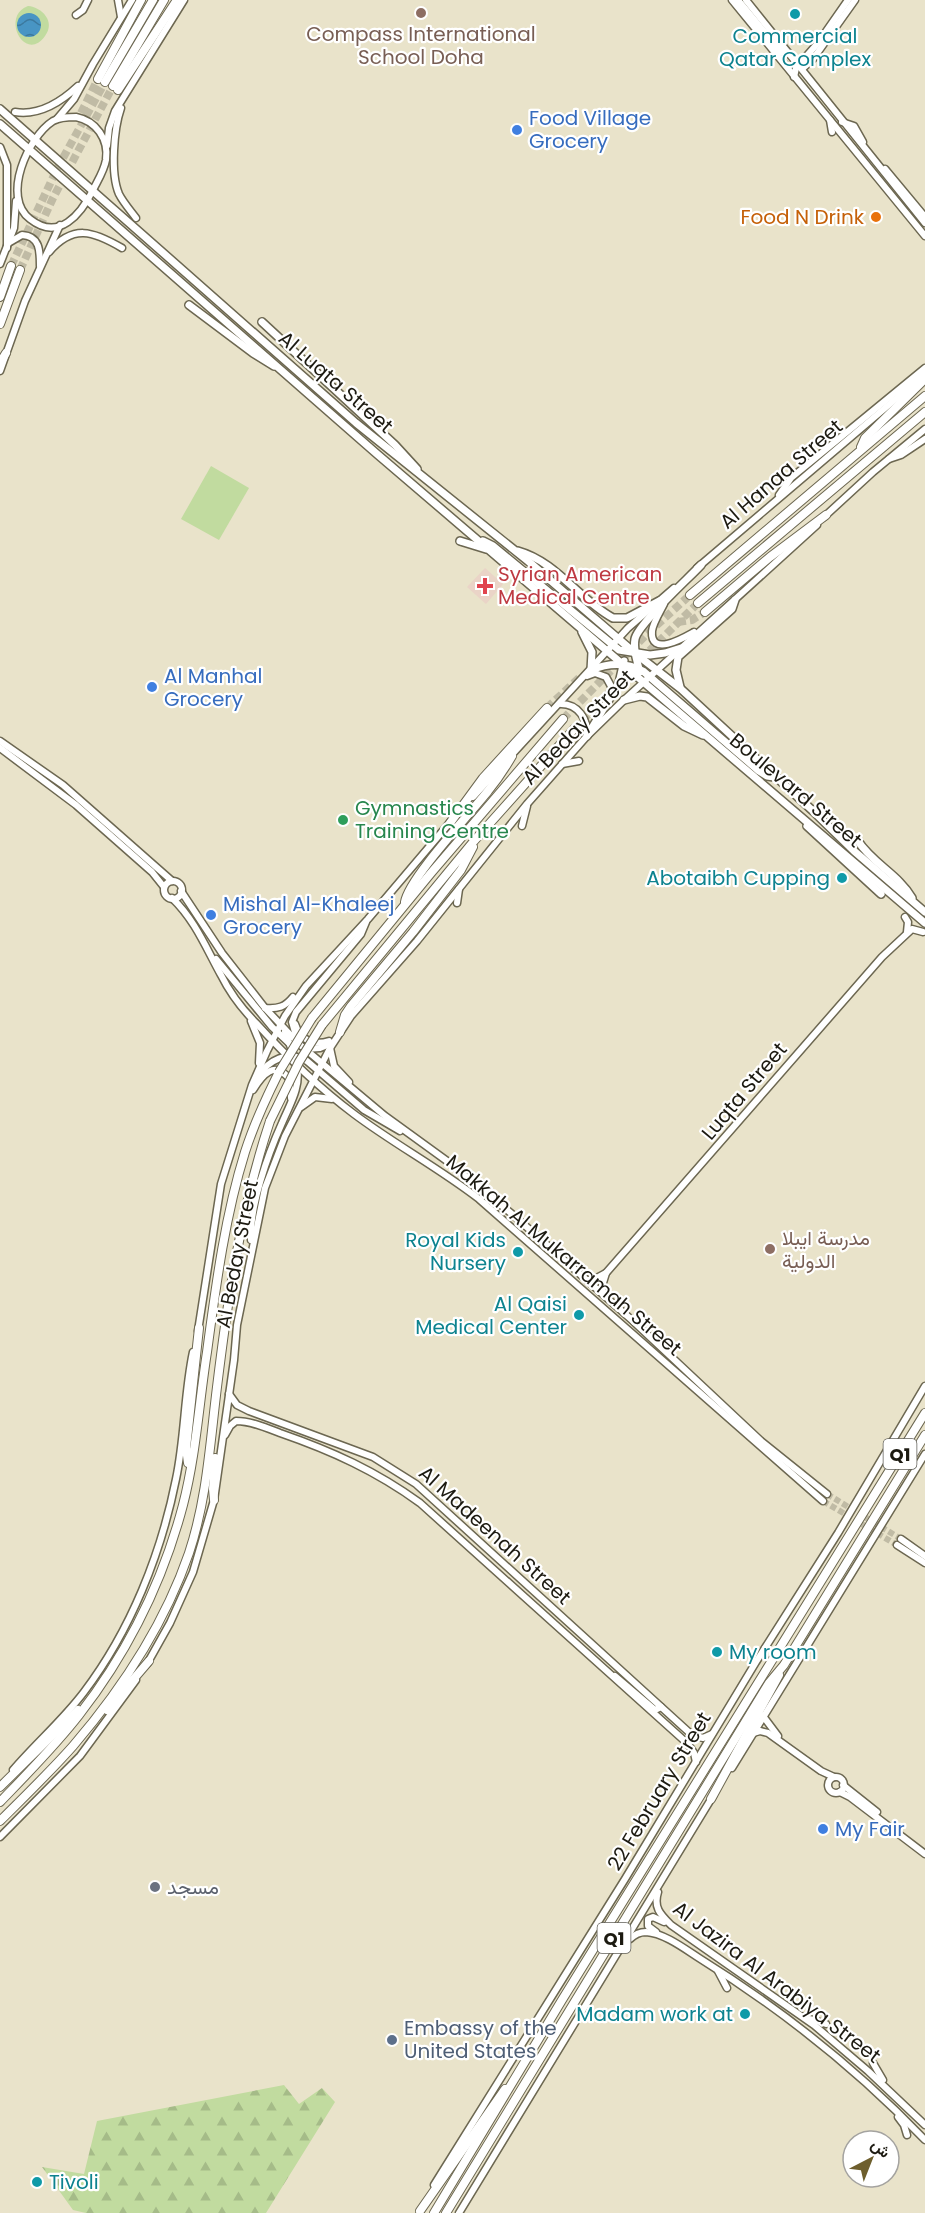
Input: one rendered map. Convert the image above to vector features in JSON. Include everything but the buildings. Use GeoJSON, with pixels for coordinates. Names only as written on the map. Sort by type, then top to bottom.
{"type":"FeatureCollection","features":[{"type":"Feature","properties":{"kind":"highway"},"geometry":{"type":"LineString","coordinates":[[141,0],[101,80],[153,0]]}},
{"type":"Feature","properties":{"kind":"highway"},"geometry":{"type":"LineString","coordinates":[[164,0],[116,88],[177,0]]}},
{"type":"Feature","properties":{"kind":"highway"},"geometry":{"type":"LineString","coordinates":[[0,297],[12,266]]}},
{"type":"Feature","properties":{"kind":"highway"},"geometry":{"type":"LineString","coordinates":[[0,324],[20,270]]}},
{"type":"Feature","properties":{"kind":"highway"},"geometry":{"type":"LineString","coordinates":[[0,363],[6,353]]}},
{"type":"Feature","properties":{"kind":"highway"},"geometry":{"type":"LineString","coordinates":[[860,449],[865,438],[925,379]]}},
{"type":"Feature","properties":{"kind":"highway","name":"Al Hanaa Street"},"geometry":{"type":"LineString","coordinates":[[690,595],[925,396]]}},
{"type":"Feature","properties":{"kind":"highway"},"geometry":{"type":"LineString","coordinates":[[698,603],[925,412]]}},
{"type":"Feature","properties":{"kind":"highway"},"geometry":{"type":"LineString","coordinates":[[705,612],[770,557],[826,515]]}},
{"type":"Feature","properties":{"kind":"highway"},"geometry":{"type":"LineString","coordinates":[[450,823],[483,778],[547,708]]}},
{"type":"Feature","properties":{"kind":"highway","name":"Al Beday Street"},"geometry":{"type":"LineString","coordinates":[[0,1802],[57,1742],[87,1704],[129,1640],[158,1580],[179,1519],[190,1467],[226,1233],[240,1168],[259,1114],[286,1058],[312,1018],[563,719]]}},
{"type":"Feature","properties":{"kind":"highway","name":"Al Beday Street"},"geometry":{"type":"LineString","coordinates":[[0,1821],[72,1747],[99,1714],[140,1654],[160,1619],[182,1570],[195,1531],[209,1467],[222,1343],[238,1240],[255,1168],[270,1121],[299,1062],[322,1025],[474,841],[574,729]]}},
{"type":"Feature","properties":{"kind":"highway"},"geometry":{"type":"LineString","coordinates":[[405,905],[408,893],[417,879],[489,790],[512,756]]}},
{"type":"Feature","properties":{"kind":"highway"},"geometry":{"type":"LineString","coordinates":[[340,1032],[345,1015],[351,1006],[461,870],[469,857],[474,841]]}},
{"type":"Feature","properties":{"kind":"highway"},"geometry":{"type":"LineString","coordinates":[[190,1467],[186,1448],[199,1328]]}},
{"type":"Feature","properties":{"kind":"highway","name":"22 February Street"},"geometry":{"type":"LineString","coordinates":[[434,2213],[925,1413]]}},
{"type":"Feature","properties":{"kind":"highway","name":"22 February Street"},"geometry":{"type":"LineString","coordinates":[[446,2213],[769,1683],[784,1665],[925,1435]]}},
{"type":"Feature","properties":{"kind":"highway"},"geometry":{"type":"LineString","coordinates":[[212,1436],[215,1448],[214,1500]]}},
{"type":"Feature","properties":{"kind":"highway"},"geometry":{"type":"LineString","coordinates":[[36,1785],[60,1767],[77,1749],[149,1661]]}},
{"type":"Feature","properties":{"kind":"highway"},"geometry":{"type":"LineString","coordinates":[[711,1799],[784,1665]]}},
{"type":"Feature","properties":{"kind":"highway"},"geometry":{"type":"LineString","coordinates":[[0,1786],[74,1713],[87,1704]]}},
{"type":"Feature","properties":{"kind":"highway"},"geometry":{"type":"LineString","coordinates":[[420,2212],[498,2098],[516,2076]]}},
{"type":"Feature","properties":{"kind":"main road"},"geometry":{"type":"LineString","coordinates":[[76,15],[88,0]]}},
{"type":"Feature","properties":{"kind":"main road"},"geometry":{"type":"LineString","coordinates":[[118,0],[122,17]]}},
{"type":"Feature","properties":{"kind":"main road"},"geometry":{"type":"LineString","coordinates":[[0,264],[16,216],[19,175],[35,141],[69,106],[132,0]]}},
{"type":"Feature","properties":{"kind":"main road"},"geometry":{"type":"LineString","coordinates":[[16,197],[23,213],[36,223],[52,227],[71,221],[87,201],[104,166],[111,120],[127,90],[184,0]]}},
{"type":"Feature","properties":{"kind":"main road"},"geometry":{"type":"LineString","coordinates":[[732,0],[818,91],[925,223]]}},
{"type":"Feature","properties":{"kind":"main road"},"geometry":{"type":"LineString","coordinates":[[738,0],[789,66],[797,70]]}},
{"type":"Feature","properties":{"kind":"main road"},"geometry":{"type":"LineString","coordinates":[[746,0],[790,55],[803,89],[925,236]]}},
{"type":"Feature","properties":{"kind":"main road"},"geometry":{"type":"LineString","coordinates":[[834,112],[809,74],[809,66],[811,56],[848,0]]}},
{"type":"Feature","properties":{"kind":"main road"},"geometry":{"type":"LineString","coordinates":[[797,70],[811,56],[855,0]]}},
{"type":"Feature","properties":{"kind":"main road"},"geometry":{"type":"LineString","coordinates":[[760,28],[781,52],[801,57],[811,56]]}},
{"type":"Feature","properties":{"kind":"main road"},"geometry":{"type":"LineString","coordinates":[[15,112],[30,113],[53,106],[68,96],[83,81]]}},
{"type":"Feature","properties":{"kind":"main road"},"geometry":{"type":"LineString","coordinates":[[803,89],[808,84],[818,91]]}},
{"type":"Feature","properties":{"kind":"main road"},"geometry":{"type":"LineString","coordinates":[[127,90],[117,121],[115,176],[119,194],[136,218]]}},
{"type":"Feature","properties":{"kind":"main road","name":"Al Luqta Street"},"geometry":{"type":"LineString","coordinates":[[0,109],[356,423],[657,670]]}},
{"type":"Feature","properties":{"kind":"main road"},"geometry":{"type":"LineString","coordinates":[[57,119],[76,117],[89,122],[101,134],[106,153]]}},
{"type":"Feature","properties":{"kind":"main road"},"geometry":{"type":"LineString","coordinates":[[830,120],[832,132]]}},
{"type":"Feature","properties":{"kind":"main road"},"geometry":{"type":"LineString","coordinates":[[842,122],[854,126],[866,146],[925,216]]}},
{"type":"Feature","properties":{"kind":"main road","name":"Al Luqta Street"},"geometry":{"type":"LineString","coordinates":[[0,124],[577,625],[610,648],[624,665],[647,679]]}},
{"type":"Feature","properties":{"kind":"main road"},"geometry":{"type":"LineString","coordinates":[[844,146],[854,148]]}},
{"type":"Feature","properties":{"kind":"main road"},"geometry":{"type":"LineString","coordinates":[[0,147],[7,165],[8,245]]}},
{"type":"Feature","properties":{"kind":"main road"},"geometry":{"type":"LineString","coordinates":[[0,371],[40,266],[60,225]]}},
{"type":"Feature","properties":{"kind":"main road"},"geometry":{"type":"LineString","coordinates":[[45,257],[66,237],[81,232],[98,235],[122,248]]}},
{"type":"Feature","properties":{"kind":"main road"},"geometry":{"type":"LineString","coordinates":[[8,245],[22,235],[32,237],[39,246],[40,266]]}},
{"type":"Feature","properties":{"kind":"main road"},"geometry":{"type":"LineString","coordinates":[[189,305],[260,358],[282,369]]}},
{"type":"Feature","properties":{"kind":"main road"},"geometry":{"type":"LineString","coordinates":[[262,322],[401,451],[426,480]]}},
{"type":"Feature","properties":{"kind":"main road"},"geometry":{"type":"LineString","coordinates":[[300,350],[308,365]]}},
{"type":"Feature","properties":{"kind":"main road"},"geometry":{"type":"LineString","coordinates":[[776,500],[791,478],[925,368]]}},
{"type":"Feature","properties":{"kind":"main road","name":"Al Hanaa Street"},"geometry":{"type":"LineString","coordinates":[[701,565],[925,374]]}},
{"type":"Feature","properties":{"kind":"main road"},"geometry":{"type":"LineString","coordinates":[[661,603],[652,630],[654,639],[662,645],[681,640],[709,623],[826,515],[925,429]]}},
{"type":"Feature","properties":{"kind":"main road"},"geometry":{"type":"LineString","coordinates":[[889,459],[901,455],[925,439]]}},
{"type":"Feature","properties":{"kind":"main road"},"geometry":{"type":"LineString","coordinates":[[476,537],[493,546],[610,648],[636,654],[657,655],[681,648]]}},
{"type":"Feature","properties":{"kind":"main road"},"geometry":{"type":"LineString","coordinates":[[460,542],[489,549]]}},
{"type":"Feature","properties":{"kind":"main road"},"geometry":{"type":"LineString","coordinates":[[513,550],[534,556],[547,564],[613,618],[627,618],[661,603]]}},
{"type":"Feature","properties":{"kind":"main road"},"geometry":{"type":"LineString","coordinates":[[701,565],[661,603],[636,636],[639,669],[647,679],[759,771],[767,776],[775,777]]}},
{"type":"Feature","properties":{"kind":"main road"},"geometry":{"type":"LineString","coordinates":[[681,689],[676,670],[678,657],[732,609],[735,600]]}},
{"type":"Feature","properties":{"kind":"main road","name":"Al Beday Street"},"geometry":{"type":"LineString","coordinates":[[0,1786],[88,1687],[143,1588],[161,1539],[179,1467],[189,1371],[199,1328],[221,1184],[258,1068],[277,1032],[295,1000],[323,966],[368,919],[450,823],[610,648],[661,603]]}},
{"type":"Feature","properties":{"kind":"main road","name":"Al Beday Street"},"geometry":{"type":"LineString","coordinates":[[0,1837],[80,1756],[119,1706],[149,1661],[170,1623],[193,1572],[214,1500],[237,1325],[265,1188],[311,1078],[318,1071],[340,1032],[409,951],[527,804],[587,736],[709,623]]}},
{"type":"Feature","properties":{"kind":"main road"},"geometry":{"type":"LineString","coordinates":[[577,625],[592,652],[591,670],[605,666],[624,665],[639,669]]}},
{"type":"Feature","properties":{"kind":"main road"},"geometry":{"type":"LineString","coordinates":[[587,736],[619,683],[624,665],[619,639]]}},
{"type":"Feature","properties":{"kind":"main road","name":"Boulevard Street"},"geometry":{"type":"LineString","coordinates":[[657,670],[681,689],[854,851],[925,912]]}},
{"type":"Feature","properties":{"kind":"main road"},"geometry":{"type":"LineString","coordinates":[[584,678],[595,674],[606,677],[612,688],[609,699]]}},
{"type":"Feature","properties":{"kind":"main road","name":"Boulevard Street"},"geometry":{"type":"LineString","coordinates":[[647,679],[708,737],[925,923]]}},
{"type":"Feature","properties":{"kind":"main road"},"geometry":{"type":"LineString","coordinates":[[624,700],[640,696],[647,697],[689,729],[708,737]]}},
{"type":"Feature","properties":{"kind":"main road"},"geometry":{"type":"LineString","coordinates":[[561,704],[570,705],[586,719],[587,736]]}},
{"type":"Feature","properties":{"kind":"main road"},"geometry":{"type":"LineString","coordinates":[[0,741],[63,785],[172,881],[180,884],[182,891],[178,897],[172,898],[166,895],[164,887],[152,872],[55,787],[0,748]]}},
{"type":"Feature","properties":{"kind":"main road"},"geometry":{"type":"LineString","coordinates":[[562,765],[579,760]]}},
{"type":"Feature","properties":{"kind":"main road"},"geometry":{"type":"LineString","coordinates":[[522,826],[527,804]]}},
{"type":"Feature","properties":{"kind":"main road"},"geometry":{"type":"LineString","coordinates":[[794,810],[814,834],[881,894]]}},
{"type":"Feature","properties":{"kind":"main road"},"geometry":{"type":"LineString","coordinates":[[858,841],[906,888],[914,903]]}},
{"type":"Feature","properties":{"kind":"main road"},"geometry":{"type":"LineString","coordinates":[[164,887],[167,882],[172,881]]}},
{"type":"Feature","properties":{"kind":"main road"},"geometry":{"type":"LineString","coordinates":[[457,903],[459,888]]}},
{"type":"Feature","properties":{"kind":"main road","name":"Makkah Al Mukarramah Street"},"geometry":{"type":"LineString","coordinates":[[182,891],[222,953],[265,1008],[302,1047],[407,1134],[473,1182],[603,1293],[761,1441],[827,1494]]}},
{"type":"Feature","properties":{"kind":"main road","name":"Makkah Al Mukarramah Street"},"geometry":{"type":"LineString","coordinates":[[172,898],[188,915],[240,1005],[311,1078],[366,1122],[445,1174],[505,1222],[823,1501]]}},
{"type":"Feature","properties":{"kind":"main road"},"geometry":{"type":"LineString","coordinates":[[905,917],[908,922],[907,932],[918,929],[923,932]]}},
{"type":"Feature","properties":{"kind":"main road"},"geometry":{"type":"LineString","coordinates":[[311,1078],[303,1059],[302,1047],[292,1027],[294,1018],[303,1003],[361,934],[368,919]]}},
{"type":"Feature","properties":{"kind":"main road","name":"Luqta Street"},"geometry":{"type":"LineString","coordinates":[[588,1280],[606,1273],[868,972],[907,932]]}},
{"type":"Feature","properties":{"kind":"main road"},"geometry":{"type":"LineString","coordinates":[[409,951],[421,945]]}},
{"type":"Feature","properties":{"kind":"main road"},"geometry":{"type":"LineString","coordinates":[[211,954],[277,1032],[290,1044],[320,1048],[335,1041]]}},
{"type":"Feature","properties":{"kind":"main road"},"geometry":{"type":"LineString","coordinates":[[265,1008],[279,1008],[286,1005],[314,972],[323,966]]}},
{"type":"Feature","properties":{"kind":"main road"},"geometry":{"type":"LineString","coordinates":[[240,1005],[251,1022],[260,1043],[258,1068]]}},
{"type":"Feature","properties":{"kind":"main road"},"geometry":{"type":"LineString","coordinates":[[294,1018],[300,1035],[315,1043],[326,1043],[340,1032]]}},
{"type":"Feature","properties":{"kind":"main road"},"geometry":{"type":"LineString","coordinates":[[282,1026],[290,1044],[291,1056]]}},
{"type":"Feature","properties":{"kind":"main road"},"geometry":{"type":"LineString","coordinates":[[330,1048],[334,1066],[370,1104]]}},
{"type":"Feature","properties":{"kind":"main road"},"geometry":{"type":"LineString","coordinates":[[252,1085],[267,1065],[278,1059],[291,1056],[303,1059],[364,1110],[392,1128],[407,1134]]}},
{"type":"Feature","properties":{"kind":"main road"},"geometry":{"type":"LineString","coordinates":[[252,1249],[252,1218],[275,1141],[297,1086],[296,1064]]}},
{"type":"Feature","properties":{"kind":"main road"},"geometry":{"type":"LineString","coordinates":[[247,1099],[263,1075],[274,1070],[280,1071],[290,1080],[290,1104]]}},
{"type":"Feature","properties":{"kind":"main road"},"geometry":{"type":"LineString","coordinates":[[294,1117],[305,1103],[315,1097],[336,1100]]}},
{"type":"Feature","properties":{"kind":"main road"},"geometry":{"type":"LineString","coordinates":[[496,1222],[505,1222]]}},
{"type":"Feature","properties":{"kind":"main road"},"geometry":{"type":"LineString","coordinates":[[603,1293],[602,1286],[606,1273]]}},
{"type":"Feature","properties":{"kind":"main road","name":"22 February Street"},"geometry":{"type":"LineString","coordinates":[[420,2212],[441,2173],[838,1533],[925,1386]]}},
{"type":"Feature","properties":{"kind":"main road","name":"Al Madeenah Street"},"geometry":{"type":"LineString","coordinates":[[229,1394],[234,1403],[249,1411],[374,1457],[416,1484],[695,1737],[703,1738],[713,1733]]}},
{"type":"Feature","properties":{"kind":"main road"},"geometry":{"type":"LineString","coordinates":[[223,1438],[233,1423],[242,1421],[238,1417],[239,1412],[249,1411]]}},
{"type":"Feature","properties":{"kind":"main road","name":"Al Madeenah Street"},"geometry":{"type":"LineString","coordinates":[[242,1421],[338,1455],[393,1483],[433,1514],[603,1670],[688,1744],[693,1750],[696,1762]]}},
{"type":"Feature","properties":{"kind":"main road"},"geometry":{"type":"LineString","coordinates":[[459,2213],[711,1799],[719,1790],[925,1454]]}},
{"type":"Feature","properties":{"kind":"main road"},"geometry":{"type":"LineString","coordinates":[[925,1556],[899,1542],[925,1563]]}},
{"type":"Feature","properties":{"kind":"main road"},"geometry":{"type":"LineString","coordinates":[[603,1670],[621,1679],[655,1710],[661,1707]]}},
{"type":"Feature","properties":{"kind":"main road"},"geometry":{"type":"LineString","coordinates":[[763,1716],[782,1741]]}},
{"type":"Feature","properties":{"kind":"main road"},"geometry":{"type":"LineString","coordinates":[[753,1733],[764,1731],[782,1741],[831,1780],[841,1779],[843,1785],[925,1849]]}},
{"type":"Feature","properties":{"kind":"main road"},"geometry":{"type":"LineString","coordinates":[[831,1780],[830,1790],[850,1797],[925,1854]]}},
{"type":"Feature","properties":{"kind":"main road"},"geometry":{"type":"LineString","coordinates":[[840,1792],[843,1785]]}},
{"type":"Feature","properties":{"kind":"main road","name":"Al Jazira Al Arabiya Street"},"geometry":{"type":"LineString","coordinates":[[662,1882],[656,1901],[658,1911],[694,1942],[799,2014],[840,2046],[925,2125]]}},
{"type":"Feature","properties":{"kind":"main road"},"geometry":{"type":"LineString","coordinates":[[684,1948],[650,1928],[647,1923],[648,1919],[658,1918],[694,1942]]}},
{"type":"Feature","properties":{"kind":"main road","name":"Al Jazira Al Arabiya Street"},"geometry":{"type":"LineString","coordinates":[[621,1949],[631,1937],[644,1932],[661,1936],[684,1948],[796,2025],[892,2107],[925,2139]]}},
{"type":"Feature","properties":{"kind":"main road"},"geometry":{"type":"LineString","coordinates":[[716,1968],[726,1988]]}},
{"type":"Feature","properties":{"kind":"main road"},"geometry":{"type":"LineString","coordinates":[[799,2014],[826,2024]]}},
{"type":"Feature","properties":{"kind":"main road"},"geometry":{"type":"LineString","coordinates":[[873,2063],[879,2076],[897,2097]]}},
{"type":"Feature","properties":{"kind":"main road"},"geometry":{"type":"LineString","coordinates":[[892,2107],[904,2125],[907,2135]]}},
{"type":"Feature","properties":{"kind":"shaded area","name":"Syrian American Medical Centre"},"geometry":{"type":"Polygon","coordinates":[[[485,568],[503,584],[486,604],[467,587],[485,568]]]}},
{"type":"Feature","properties":{"kind":"green space"},"geometry":{"type":"Polygon","coordinates":[[[28,6],[38,9],[46,16],[48,31],[37,43],[30,45],[18,35],[16,19],[20,11],[28,6]],[[25,14],[18,21],[19,31],[23,35],[33,36],[40,29],[39,19],[34,15],[25,14]]]}},
{"type":"Feature","properties":{"kind":"green space"},"geometry":{"type":"Polygon","coordinates":[[[211,466],[249,488],[219,540],[181,519],[211,466]]]}},
{"type":"Feature","properties":{"kind":"green space"},"geometry":{"type":"Polygon","coordinates":[[[284,2085],[299,2104],[322,2088],[335,2102],[266,2213],[86,2213],[73,2210],[42,2167],[84,2174],[97,2121],[284,2085]]]}},
{"type":"Feature","properties":{"kind":"water"},"geometry":{"type":"Polygon","coordinates":[[[29,13],[37,17],[41,25],[37,33],[29,37],[21,33],[17,25],[21,17],[29,13]]]}},
{"type":"Feature","properties":{"kind":"tunnel"},"geometry":{"type":"LineString","coordinates":[[81,113],[98,79]]}},
{"type":"Feature","properties":{"kind":"tunnel"},"geometry":{"type":"LineString","coordinates":[[11,266],[58,167],[105,82]]}},
{"type":"Feature","properties":{"kind":"tunnel"},"geometry":{"type":"LineString","coordinates":[[20,270],[53,198],[113,86]]}},
{"type":"Feature","properties":{"kind":"tunnel"},"geometry":{"type":"LineString","coordinates":[[563,719],[647,634],[690,595]]}},
{"type":"Feature","properties":{"kind":"tunnel"},"geometry":{"type":"LineString","coordinates":[[641,659],[698,603]]}},
{"type":"Feature","properties":{"kind":"tunnel"},"geometry":{"type":"LineString","coordinates":[[678,622],[692,620],[705,612]]}},
{"type":"Feature","properties":{"kind":"tunnel"},"geometry":{"type":"LineString","coordinates":[[574,729],[633,667]]}},
{"type":"Feature","properties":{"kind":"tunnel"},"geometry":{"type":"LineString","coordinates":[[547,708],[580,677]]}},
{"type":"Feature","properties":{"kind":"tunnel"},"geometry":{"type":"LineString","coordinates":[[827,1494],[901,1539]]}},
{"type":"Feature","properties":{"kind":"tunnel"},"geometry":{"type":"LineString","coordinates":[[823,1501],[897,1545]]}},
{"type":"Feature","properties":{"kind":"place","name":"Compass International School Doha"},"geometry":{"type":"Point","coordinates":[421,13]}},
{"type":"Feature","properties":{"kind":"place","name":"Commercial Qatar Complex"},"geometry":{"type":"Point","coordinates":[795,14]}},
{"type":"Feature","properties":{"kind":"place","name":"Food Village Grocery"},"geometry":{"type":"Point","coordinates":[517,130]}},
{"type":"Feature","properties":{"kind":"place","name":"Food N Drink"},"geometry":{"type":"Point","coordinates":[876,217]}},
{"type":"Feature","properties":{"kind":"place","name":"Syrian American Medical Centre"},"geometry":{"type":"Point","coordinates":[485,586]}},
{"type":"Feature","properties":{"kind":"place","name":"Al Manhal Grocery"},"geometry":{"type":"Point","coordinates":[152,687]}},
{"type":"Feature","properties":{"kind":"place","name":"Gymnastics Training Centre"},"geometry":{"type":"Point","coordinates":[343,820]}},
{"type":"Feature","properties":{"kind":"place","name":"Abotaibh Cupping"},"geometry":{"type":"Point","coordinates":[842,878]}},
{"type":"Feature","properties":{"kind":"place","name":"Mishal Al-Khaleej Grocery"},"geometry":{"type":"Point","coordinates":[211,915]}},
{"type":"Feature","properties":{"kind":"place","name":"مدرسة ايبلا الدولية"},"geometry":{"type":"Point","coordinates":[770,1249]}},
{"type":"Feature","properties":{"kind":"place","name":"Royal Kids Nursery"},"geometry":{"type":"Point","coordinates":[518,1252]}},
{"type":"Feature","properties":{"kind":"place","name":"Al Qaisi Medical Center"},"geometry":{"type":"Point","coordinates":[579,1315]}},
{"type":"Feature","properties":{"kind":"place","name":"My room"},"geometry":{"type":"Point","coordinates":[717,1652]}},
{"type":"Feature","properties":{"kind":"place","name":"My Fair"},"geometry":{"type":"Point","coordinates":[823,1829]}},
{"type":"Feature","properties":{"kind":"place","name":"مسجد"},"geometry":{"type":"Point","coordinates":[155,1887]}},
{"type":"Feature","properties":{"kind":"place","name":"Madam work at"},"geometry":{"type":"Point","coordinates":[745,2014]}},
{"type":"Feature","properties":{"kind":"place","name":"Embassy of the United States"},"geometry":{"type":"Point","coordinates":[392,2040]}},
{"type":"Feature","properties":{"kind":"place","name":"Tivoli"},"geometry":{"type":"Point","coordinates":[37,2182]}}]}
